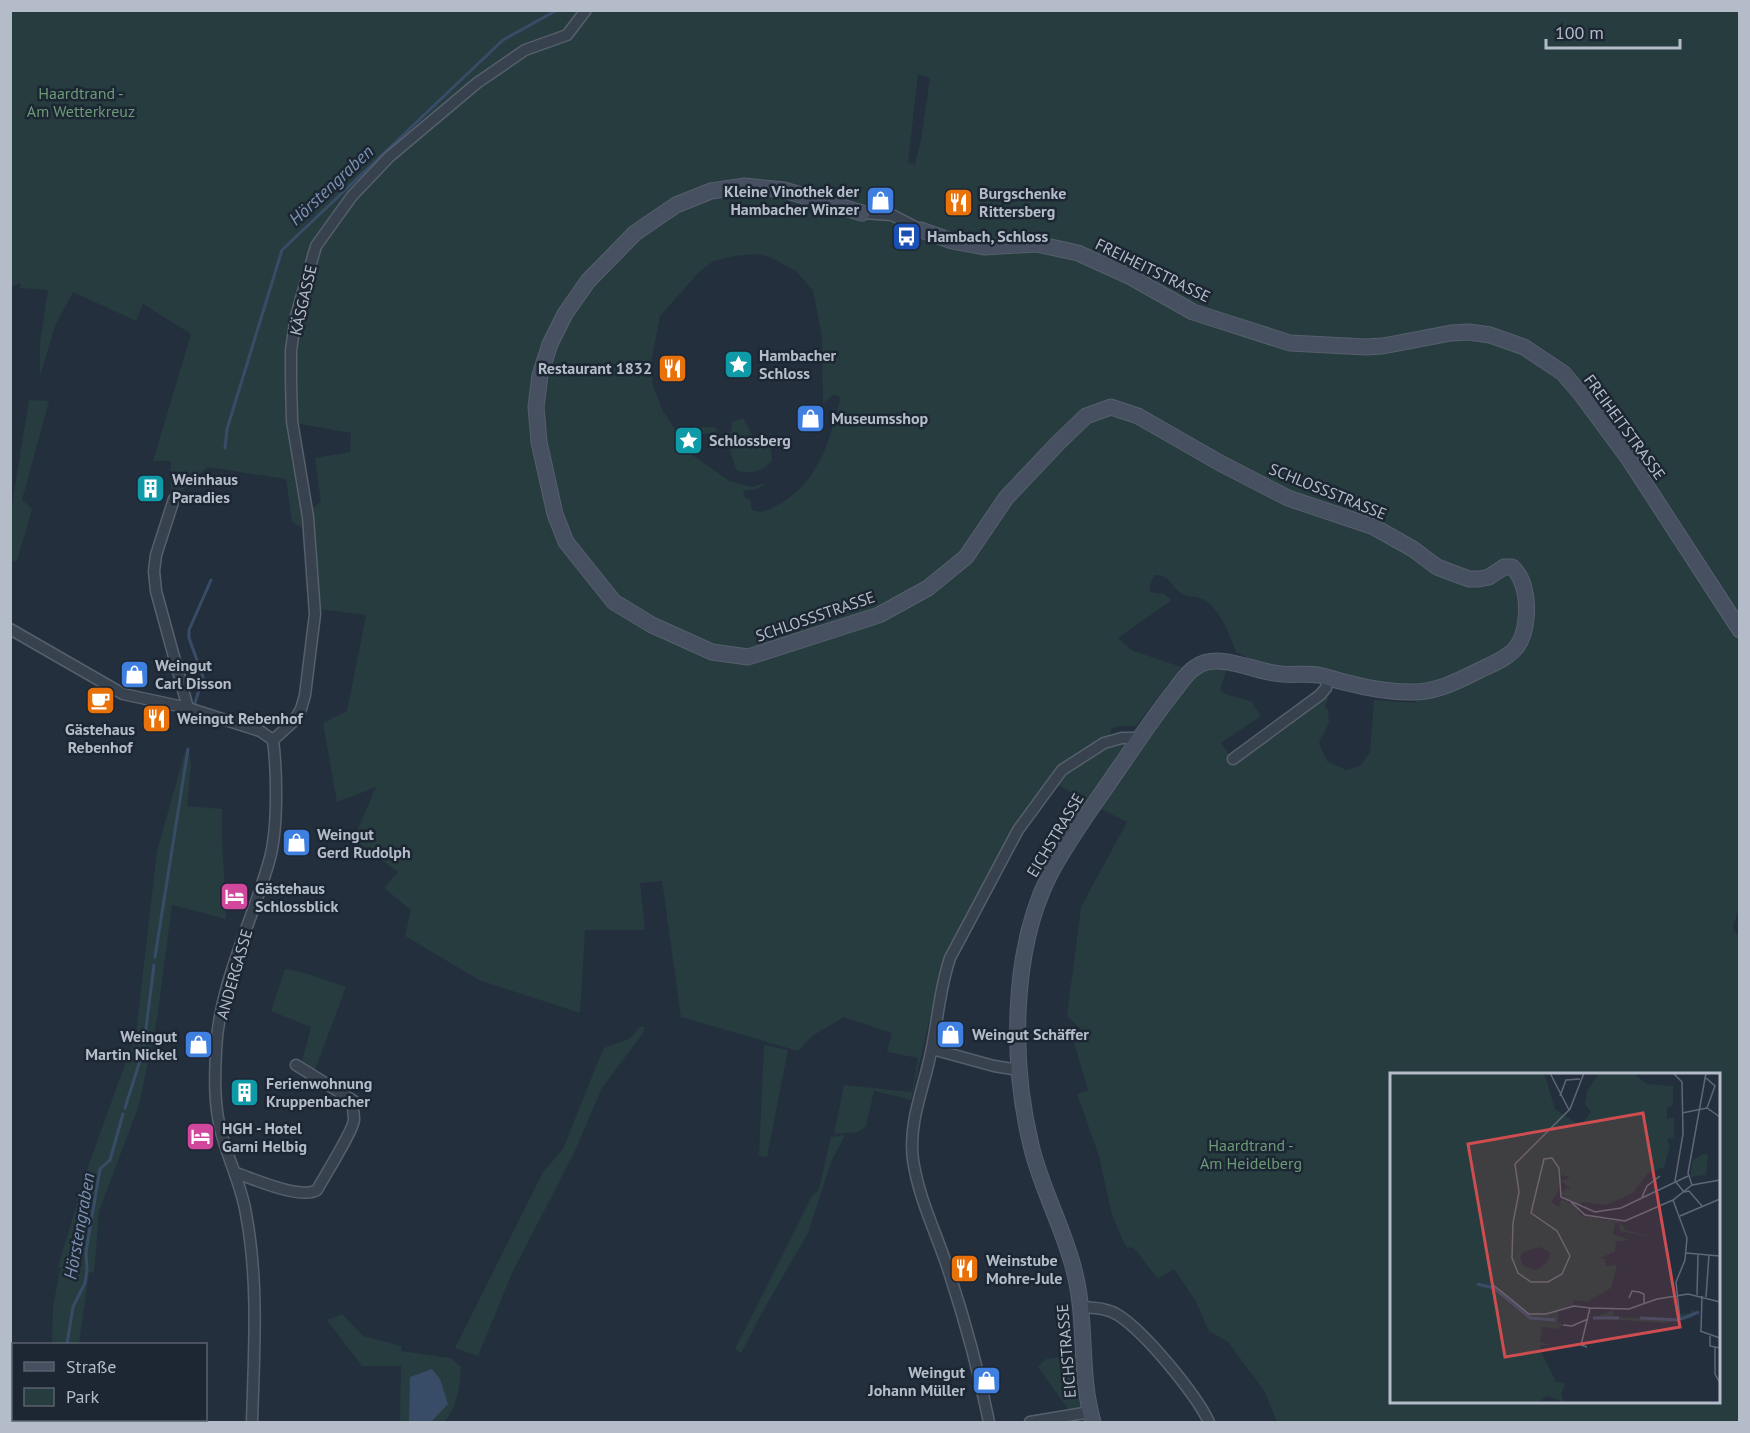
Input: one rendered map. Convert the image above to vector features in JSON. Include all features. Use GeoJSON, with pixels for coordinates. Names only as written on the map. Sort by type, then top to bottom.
{"type":"FeatureCollection","features":[{"type":"Feature","properties":{"kind":"street","name":"KÄSGASSE"},"geometry":{"type":"LineString","coordinates":[[273,740],[294,721],[301,709],[305,695],[315,614],[308,517],[292,421],[291,350],[296,316],[316,246],[352,196],[389,157],[477,83],[525,50],[567,35],[586,10]]}},
{"type":"Feature","properties":{"kind":"street","name":"SCHLOSSSTRASSE"},"geometry":{"type":"LineString","coordinates":[[915,227],[887,213],[862,213],[784,190],[745,186],[711,191],[676,205],[635,233],[588,281],[565,314],[550,344],[540,375],[536,407],[539,442],[555,513],[566,542],[614,602],[651,625],[712,652],[739,657],[762,654],[879,615],[928,588],[966,557],[1006,498],[1058,443],[1086,416],[1111,407],[1138,416],[1220,464],[1288,498],[1374,527],[1413,549],[1437,567],[1469,579],[1489,578],[1504,567],[1512,567],[1517,571],[1525,593],[1527,607],[1525,628],[1518,647],[1502,661],[1460,681],[1426,691],[1398,691],[1328,678],[1270,673],[1227,662],[1206,663],[1197,666],[1186,676],[1140,738]]}},
{"type":"Feature","properties":{"kind":"street","name":"FREIHEITSTRASSE"},"geometry":{"type":"LineString","coordinates":[[915,227],[952,241],[984,248],[1037,244],[1069,251],[1131,277],[1193,312],[1290,343],[1366,347],[1469,332],[1490,335],[1524,347],[1563,373],[1581,394],[1629,459],[1740,630]]}},
{"type":"Feature","properties":{"kind":"street"},"geometry":{"type":"LineString","coordinates":[[174,500],[156,555],[155,581],[188,708]]}},
{"type":"Feature","properties":{"kind":"street"},"geometry":{"type":"LineString","coordinates":[[10,629],[123,694],[188,708],[260,731],[273,740]]}},
{"type":"Feature","properties":{"kind":"street"},"geometry":{"type":"LineString","coordinates":[[1233,759],[1320,695],[1326,687],[1328,678]]}},
{"type":"Feature","properties":{"kind":"street"},"geometry":{"type":"LineString","coordinates":[[989,1422],[954,1288],[926,1213],[913,1158],[913,1127],[932,1049],[936,1013],[944,976],[950,958],[1018,830],[1062,770],[1104,743],[1122,738],[1140,738]]}},
{"type":"Feature","properties":{"kind":"street","name":"EICHSTRASSE"},"geometry":{"type":"LineString","coordinates":[[1091,1417],[1085,1376],[1082,1307],[1070,1254],[1031,1146],[1019,1070],[1019,996],[1032,919],[1049,876],[1064,849],[1140,738]]}},
{"type":"Feature","properties":{"kind":"street","name":"ANDERGASSE"},"geometry":{"type":"LineString","coordinates":[[252,1422],[255,1286],[246,1215],[236,1173],[219,1122],[215,1090],[216,1048],[224,1001],[272,851],[276,775],[273,740]]}},
{"type":"Feature","properties":{"kind":"street"},"geometry":{"type":"LineString","coordinates":[[932,1049],[994,1066],[1019,1070]]}},
{"type":"Feature","properties":{"kind":"street"},"geometry":{"type":"LineString","coordinates":[[236,1173],[286,1190],[312,1193],[317,1190],[336,1157],[354,1122],[352,1107],[354,1101],[296,1065]]}},
{"type":"Feature","properties":{"kind":"street"},"geometry":{"type":"LineString","coordinates":[[1082,1307],[1110,1311],[1130,1325],[1172,1370],[1209,1422]]}},
{"type":"Feature","properties":{"kind":"street"},"geometry":{"type":"LineString","coordinates":[[1030,1422],[1091,1417]]}},
{"type":"Feature","properties":{"kind":"green space"},"geometry":{"type":"Polygon","coordinates":[[[11,11],[1739,11],[1740,904],[1733,927],[1740,940],[1739,1422],[1277,1422],[1265,1392],[1228,1342],[1209,1331],[1195,1300],[1174,1269],[1158,1279],[1134,1248],[1126,1247],[1112,1215],[1099,1156],[1077,1094],[1088,1090],[1073,1039],[1080,1035],[1081,1029],[1067,1016],[1081,907],[1127,822],[1099,808],[1159,719],[1196,676],[1211,669],[1227,669],[1220,690],[1228,695],[1251,701],[1261,716],[1221,743],[1236,764],[1325,693],[1329,697],[1325,707],[1328,710],[1329,723],[1319,743],[1327,761],[1346,770],[1360,766],[1370,752],[1374,700],[1415,703],[1417,686],[1395,685],[1263,666],[1236,652],[1218,613],[1206,601],[1183,594],[1168,579],[1155,575],[1150,583],[1150,592],[1164,594],[1172,600],[1118,638],[1131,650],[1181,667],[1136,726],[1118,726],[1111,729],[1110,735],[1125,745],[1086,801],[1048,779],[1015,827],[939,978],[911,1100],[874,1091],[866,1126],[858,1132],[834,1134],[844,1085],[912,1092],[918,1058],[887,1052],[892,1033],[844,1017],[812,1036],[798,1051],[681,1017],[662,881],[640,883],[645,930],[585,930],[580,1013],[479,980],[405,936],[411,910],[384,888],[398,872],[353,840],[376,787],[337,802],[323,723],[347,711],[366,615],[318,609],[309,511],[321,502],[315,458],[350,452],[351,433],[295,423],[308,532],[292,522],[286,479],[207,467],[174,499],[170,498],[171,461],[153,461],[191,334],[143,304],[136,321],[73,292],[55,326],[40,376],[40,343],[48,290],[20,288],[21,283],[11,286],[11,11]],[[918,74],[908,163],[915,164],[930,78],[918,74]],[[755,254],[714,261],[700,271],[660,316],[651,363],[653,386],[663,411],[691,454],[729,481],[752,487],[766,483],[757,489],[743,491],[744,497],[750,500],[752,510],[762,511],[792,496],[813,473],[826,446],[840,400],[839,396],[833,395],[823,403],[822,336],[813,291],[797,272],[770,257],[755,254]]]}},
{"type":"Feature","properties":{"kind":"green space"},"geometry":{"type":"Polygon","coordinates":[[[29,400],[49,401],[22,500],[32,509],[17,561],[11,562],[11,511],[29,400]]]}},
{"type":"Feature","properties":{"kind":"green space"},"geometry":{"type":"Polygon","coordinates":[[[743,418],[755,440],[771,446],[772,461],[756,471],[738,471],[725,434],[731,431],[732,422],[743,418]]]}},
{"type":"Feature","properties":{"kind":"green space"},"geometry":{"type":"Polygon","coordinates":[[[703,427],[714,427],[718,431],[688,437],[685,432],[703,427]]]}},
{"type":"Feature","properties":{"kind":"green space"},"geometry":{"type":"Polygon","coordinates":[[[188,749],[191,764],[187,806],[222,809],[226,919],[172,905],[157,1019],[139,1105],[99,1211],[94,1273],[89,1272],[79,1343],[52,1343],[53,1307],[60,1269],[87,1272],[58,1267],[88,1167],[136,1034],[157,851],[185,752],[188,749]]]}},
{"type":"Feature","properties":{"kind":"green space"},"geometry":{"type":"Polygon","coordinates":[[[285,969],[302,972],[346,987],[313,1075],[297,1067],[302,1062],[311,1027],[271,1011],[285,969]]]}},
{"type":"Feature","properties":{"kind":"green space"},"geometry":{"type":"Polygon","coordinates":[[[640,1027],[645,1027],[643,1033],[602,1088],[574,1153],[512,1273],[478,1356],[455,1348],[543,1172],[563,1149],[604,1048],[629,1039],[640,1027]]]}},
{"type":"Feature","properties":{"kind":"green space"},"geometry":{"type":"Polygon","coordinates":[[[764,1045],[788,1050],[767,1157],[759,1156],[764,1045]]]}},
{"type":"Feature","properties":{"kind":"green space"},"geometry":{"type":"Polygon","coordinates":[[[845,1135],[831,1162],[808,1233],[741,1353],[735,1349],[812,1196],[819,1189],[831,1137],[845,1135]]]}},
{"type":"Feature","properties":{"kind":"green space"},"geometry":{"type":"Polygon","coordinates":[[[342,1314],[363,1336],[401,1346],[401,1351],[450,1358],[461,1367],[457,1396],[444,1422],[400,1422],[401,1366],[362,1366],[327,1320],[342,1314]]]}},
{"type":"Feature","properties":{"kind":"green space"},"geometry":{"type":"Polygon","coordinates":[[[1078,1355],[1078,1379],[1082,1408],[1069,1410],[1038,1367],[1046,1359],[1078,1355]]]}},
{"type":"Feature","properties":{"kind":"water"},"geometry":{"type":"Polygon","coordinates":[[[432,1369],[440,1379],[448,1404],[432,1421],[409,1422],[410,1377],[432,1369]]]}},
{"type":"Feature","properties":{"kind":"waterway","name":"Hörstengraben"},"geometry":{"type":"LineString","coordinates":[[225,448],[227,429],[282,250],[503,40],[557,10]]}},
{"type":"Feature","properties":{"kind":"waterway","name":"Hörstengraben"},"geometry":{"type":"LineString","coordinates":[[195,703],[203,677],[189,638],[189,630],[211,580]]}},
{"type":"Feature","properties":{"kind":"waterway","name":"Hörstengraben"},"geometry":{"type":"LineString","coordinates":[[155,957],[188,749]]}},
{"type":"Feature","properties":{"kind":"waterway","name":"Hörstengraben"},"geometry":{"type":"LineString","coordinates":[[144,1044],[154,965]]}},
{"type":"Feature","properties":{"kind":"waterway","name":"Hörstengraben"},"geometry":{"type":"LineString","coordinates":[[125,1108],[143,1051]]}},
{"type":"Feature","properties":{"kind":"waterway","name":"Hörstengraben"},"geometry":{"type":"LineString","coordinates":[[67,1343],[73,1307],[85,1283],[86,1252],[100,1169],[110,1160],[123,1114]]}},
{"type":"Feature","properties":{"kind":"place","name":"Kleine Vinothek der Hambacher Winzer"},"geometry":{"type":"Point","coordinates":[880,200]}},
{"type":"Feature","properties":{"kind":"place","name":"Burgschenke Rittersberg"},"geometry":{"type":"Point","coordinates":[958,202]}},
{"type":"Feature","properties":{"kind":"place","name":"Hambach, Schloss"},"geometry":{"type":"Point","coordinates":[906,236]}},
{"type":"Feature","properties":{"kind":"place","name":"Hambacher Schloss"},"geometry":{"type":"Point","coordinates":[738,364]}},
{"type":"Feature","properties":{"kind":"place","name":"Restaurant 1832"},"geometry":{"type":"Point","coordinates":[673,368]}},
{"type":"Feature","properties":{"kind":"place","name":"Museumsshop"},"geometry":{"type":"Point","coordinates":[810,418]}},
{"type":"Feature","properties":{"kind":"place","name":"Schlossberg"},"geometry":{"type":"Point","coordinates":[688,440]}},
{"type":"Feature","properties":{"kind":"place","name":"Weinhaus Paradies"},"geometry":{"type":"Point","coordinates":[151,488]}},
{"type":"Feature","properties":{"kind":"place","name":"Weingut Carl Disson"},"geometry":{"type":"Point","coordinates":[134,674]}},
{"type":"Feature","properties":{"kind":"place","name":"Gästehaus Rebenhof"},"geometry":{"type":"Point","coordinates":[100,701]}},
{"type":"Feature","properties":{"kind":"place","name":"Weingut Rebenhof"},"geometry":{"type":"Point","coordinates":[156,718]}},
{"type":"Feature","properties":{"kind":"place","name":"Weingut Gerd Rudolph"},"geometry":{"type":"Point","coordinates":[296,843]}},
{"type":"Feature","properties":{"kind":"place","name":"Gästehaus Schlossblick"},"geometry":{"type":"Point","coordinates":[234,897]}},
{"type":"Feature","properties":{"kind":"place","name":"Weingut Schäffer"},"geometry":{"type":"Point","coordinates":[951,1034]}},
{"type":"Feature","properties":{"kind":"place","name":"Weingut Martin Nickel"},"geometry":{"type":"Point","coordinates":[198,1045]}},
{"type":"Feature","properties":{"kind":"place","name":"Ferienwohnung Kruppenbacher"},"geometry":{"type":"Point","coordinates":[245,1092]}},
{"type":"Feature","properties":{"kind":"place","name":"HGH - Hotel Garni Helbig"},"geometry":{"type":"Point","coordinates":[201,1137]}},
{"type":"Feature","properties":{"kind":"place","name":"Weinstube Mohre-Jule"},"geometry":{"type":"Point","coordinates":[965,1269]}},
{"type":"Feature","properties":{"kind":"place","name":"Weingut Johann Müller"},"geometry":{"type":"Point","coordinates":[986,1381]}},
{"type":"Feature","properties":{"kind":"park label","name":"Haardtrand - Am Wetterkreuz"},"geometry":{"type":"Point","coordinates":[81,102]}},
{"type":"Feature","properties":{"kind":"park label","name":"Haardtrand - Am Heidelberg"},"geometry":{"type":"Point","coordinates":[1251,1154]}}]}
